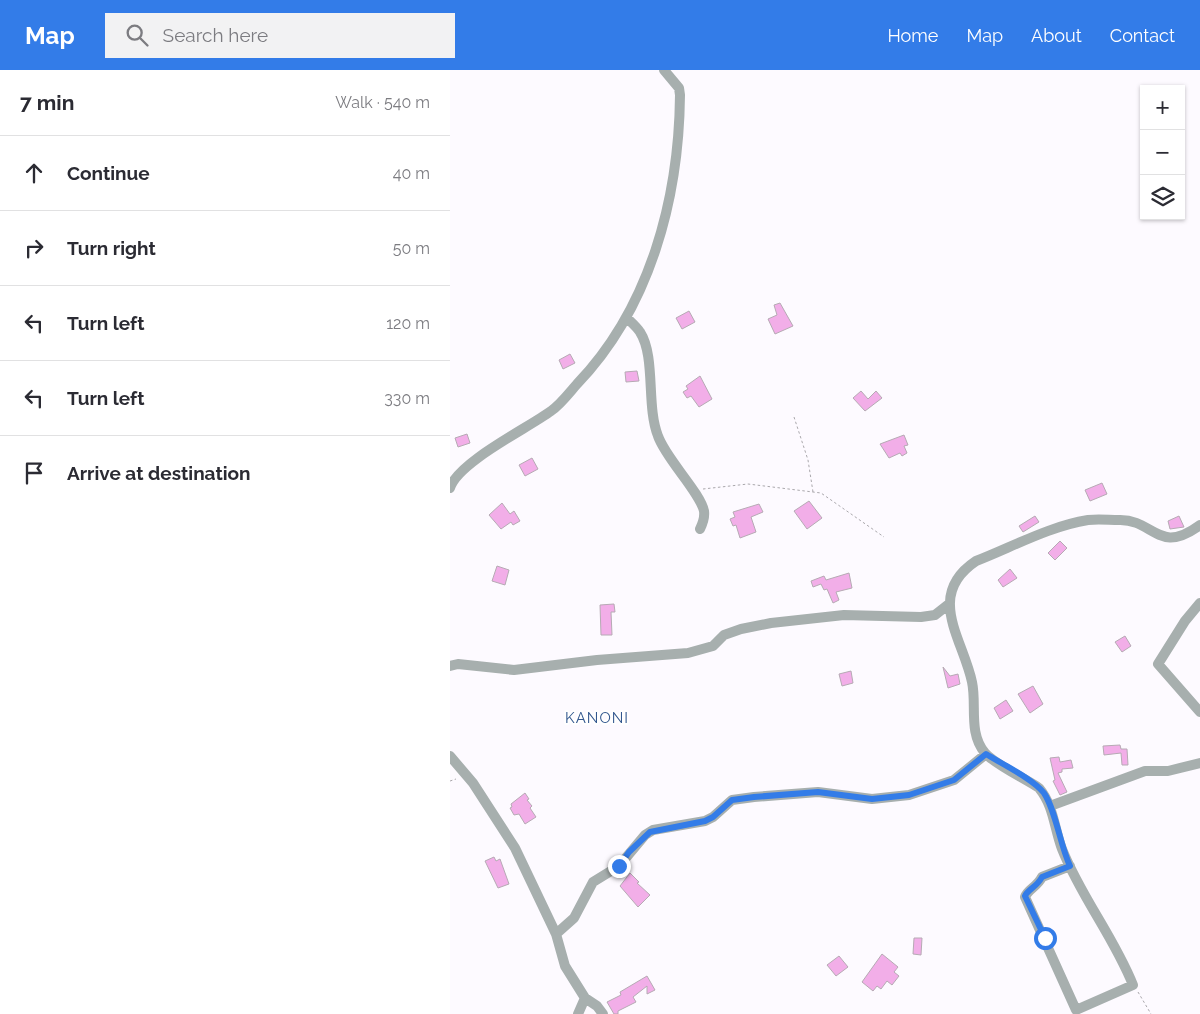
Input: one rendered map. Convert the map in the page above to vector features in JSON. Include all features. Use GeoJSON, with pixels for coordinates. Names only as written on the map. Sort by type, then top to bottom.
{"type":"FeatureCollection","features":[{"type":"Feature","properties":{"kind":"street"},"geometry":{"type":"LineString","coordinates":[[450,488],[464,468],[553,410],[589,371],[627,318],[646,280],[676,167],[680,95],[679,88],[664,70]]}},
{"type":"Feature","properties":{"kind":"street"},"geometry":{"type":"LineString","coordinates":[[627,318],[640,332],[648,352],[650,385],[658,436],[672,462],[704,510],[704,520],[700,529]]}},
{"type":"Feature","properties":{"kind":"street"},"geometry":{"type":"LineString","coordinates":[[1070,866],[1042,877],[1038,886],[1027,892],[1025,896],[1076,1010],[1133,985],[1115,945],[1070,866],[1062,848],[1050,806],[1039,788],[986,754],[975,734],[972,682],[953,630],[949,604],[954,588],[964,568],[976,561],[1059,528],[1090,520],[1122,520],[1161,537],[1169,538],[1190,533],[1200,525]]}},
{"type":"Feature","properties":{"kind":"street"},"geometry":{"type":"LineString","coordinates":[[1200,603],[1185,621],[1158,664],[1200,712]]}},
{"type":"Feature","properties":{"kind":"street"},"geometry":{"type":"LineString","coordinates":[[453,662],[514,670],[624,657],[688,653],[712,646],[724,635],[741,629],[771,623],[844,615],[935,616],[949,604]]}},
{"type":"Feature","properties":{"kind":"street"},"geometry":{"type":"LineString","coordinates":[[556,934],[574,918],[593,882],[619,866],[638,842],[653,830],[705,821],[713,817],[732,800],[818,792],[872,799],[909,795],[954,780],[986,754]]}},
{"type":"Feature","properties":{"kind":"street"},"geometry":{"type":"LineString","coordinates":[[450,756],[473,783],[510,840],[556,934],[565,966],[585,998],[597,1006],[603,1014]]}},
{"type":"Feature","properties":{"kind":"street"},"geometry":{"type":"LineString","coordinates":[[1050,806],[1145,771],[1168,771],[1200,763]]}},
{"type":"Feature","properties":{"kind":"street"},"geometry":{"type":"LineString","coordinates":[[578,1014],[585,998]]}},
{"type":"Feature","properties":{"kind":"path"},"geometry":{"type":"LineString","coordinates":[[794,417],[808,460],[813,493]]}},
{"type":"Feature","properties":{"kind":"path"},"geometry":{"type":"LineString","coordinates":[[693,491],[711,487],[748,484],[827,496],[884,537]]}},
{"type":"Feature","properties":{"kind":"path"},"geometry":{"type":"LineString","coordinates":[[1133,985],[1151,1014]]}},
{"type":"Feature","properties":{"kind":"building"},"geometry":{"type":"Polygon","coordinates":[[[780,303],[793,326],[775,334],[768,319],[777,315],[774,305],[780,303]]]}},
{"type":"Feature","properties":{"kind":"building"},"geometry":{"type":"Polygon","coordinates":[[[689,311],[695,322],[682,329],[676,318],[689,311]]]}},
{"type":"Feature","properties":{"kind":"building"},"geometry":{"type":"Polygon","coordinates":[[[570,354],[575,363],[563,369],[559,360],[570,354]]]}},
{"type":"Feature","properties":{"kind":"building"},"geometry":{"type":"Polygon","coordinates":[[[637,371],[639,381],[626,382],[625,372],[637,371]]]}},
{"type":"Feature","properties":{"kind":"building"},"geometry":{"type":"Polygon","coordinates":[[[700,376],[712,399],[699,407],[691,396],[687,398],[683,392],[688,389],[686,386],[700,376]]]}},
{"type":"Feature","properties":{"kind":"building"},"geometry":{"type":"Polygon","coordinates":[[[861,391],[868,399],[876,391],[882,398],[865,411],[853,398],[861,391]]]}},
{"type":"Feature","properties":{"kind":"building"},"geometry":{"type":"Polygon","coordinates":[[[467,434],[470,443],[458,447],[455,438],[467,434]]]}},
{"type":"Feature","properties":{"kind":"building"},"geometry":{"type":"Polygon","coordinates":[[[904,435],[908,445],[904,446],[907,453],[902,456],[900,453],[889,458],[880,444],[904,435]]]}},
{"type":"Feature","properties":{"kind":"building"},"geometry":{"type":"Polygon","coordinates":[[[532,458],[538,469],[525,476],[519,465],[532,458]]]}},
{"type":"Feature","properties":{"kind":"building"},"geometry":{"type":"Polygon","coordinates":[[[1102,483],[1107,494],[1090,501],[1085,490],[1102,483]]]}},
{"type":"Feature","properties":{"kind":"building"},"geometry":{"type":"Polygon","coordinates":[[[809,501],[822,518],[807,529],[794,511],[809,501]]]}},
{"type":"Feature","properties":{"kind":"building"},"geometry":{"type":"Polygon","coordinates":[[[502,503],[510,514],[514,511],[520,521],[513,525],[511,522],[501,529],[489,515],[502,503]]]}},
{"type":"Feature","properties":{"kind":"building"},"geometry":{"type":"Polygon","coordinates":[[[759,504],[763,512],[751,517],[756,532],[740,538],[736,525],[733,526],[730,519],[735,517],[733,512],[759,504]]]}},
{"type":"Feature","properties":{"kind":"building"},"geometry":{"type":"Polygon","coordinates":[[[1035,516],[1039,522],[1023,532],[1019,526],[1035,516]]]}},
{"type":"Feature","properties":{"kind":"building"},"geometry":{"type":"Polygon","coordinates":[[[1179,516],[1184,527],[1170,529],[1168,521],[1179,516]]]}},
{"type":"Feature","properties":{"kind":"building"},"geometry":{"type":"Polygon","coordinates":[[[1060,541],[1067,548],[1055,560],[1048,553],[1060,541]]]}},
{"type":"Feature","properties":{"kind":"building"},"geometry":{"type":"Polygon","coordinates":[[[497,566],[509,570],[505,585],[492,581],[497,566]]]}},
{"type":"Feature","properties":{"kind":"building"},"geometry":{"type":"Polygon","coordinates":[[[1010,569],[1017,578],[1003,587],[998,580],[1010,569]]]}},
{"type":"Feature","properties":{"kind":"building"},"geometry":{"type":"Polygon","coordinates":[[[849,573],[852,588],[836,592],[839,600],[833,603],[827,589],[824,590],[821,584],[813,587],[811,581],[824,576],[826,580],[849,573]]]}},
{"type":"Feature","properties":{"kind":"building"},"geometry":{"type":"Polygon","coordinates":[[[614,604],[615,612],[611,612],[612,635],[601,635],[600,605],[614,604]]]}},
{"type":"Feature","properties":{"kind":"building"},"geometry":{"type":"Polygon","coordinates":[[[1125,636],[1131,646],[1122,652],[1115,642],[1125,636]]]}},
{"type":"Feature","properties":{"kind":"building"},"geometry":{"type":"Polygon","coordinates":[[[943,667],[950,676],[958,674],[960,684],[948,688],[943,667]]]}},
{"type":"Feature","properties":{"kind":"building"},"geometry":{"type":"Polygon","coordinates":[[[851,671],[853,683],[842,686],[839,674],[851,671]]]}},
{"type":"Feature","properties":{"kind":"building"},"geometry":{"type":"Polygon","coordinates":[[[1033,686],[1043,704],[1030,713],[1018,694],[1033,686]]]}},
{"type":"Feature","properties":{"kind":"building"},"geometry":{"type":"Polygon","coordinates":[[[1006,700],[1013,711],[1000,719],[994,708],[1006,700]]]}},
{"type":"Feature","properties":{"kind":"building"},"geometry":{"type":"Polygon","coordinates":[[[1120,745],[1121,749],[1127,749],[1128,765],[1122,765],[1121,753],[1104,755],[1103,746],[1120,745]]]}},
{"type":"Feature","properties":{"kind":"building"},"geometry":{"type":"Polygon","coordinates":[[[1059,757],[1060,762],[1071,760],[1073,768],[1062,769],[1062,772],[1058,773],[1067,792],[1060,795],[1053,781],[1055,780],[1050,758],[1059,757]]]}},
{"type":"Feature","properties":{"kind":"building"},"geometry":{"type":"Polygon","coordinates":[[[525,793],[529,799],[527,800],[532,806],[530,808],[536,817],[525,824],[519,814],[514,815],[510,808],[512,807],[511,804],[525,793]]]}},
{"type":"Feature","properties":{"kind":"building"},"geometry":{"type":"Polygon","coordinates":[[[494,857],[496,861],[500,859],[509,884],[498,888],[485,861],[494,857]]]}},
{"type":"Feature","properties":{"kind":"building"},"geometry":{"type":"Polygon","coordinates":[[[630,873],[639,882],[637,883],[650,895],[638,907],[620,886],[630,873]]]}},
{"type":"Feature","properties":{"kind":"building"},"geometry":{"type":"Polygon","coordinates":[[[914,938],[922,938],[921,955],[913,954],[914,938]]]}},
{"type":"Feature","properties":{"kind":"building"},"geometry":{"type":"Polygon","coordinates":[[[882,954],[898,967],[894,972],[899,976],[892,985],[887,981],[881,989],[877,986],[873,991],[862,982],[882,954]]]}},
{"type":"Feature","properties":{"kind":"building"},"geometry":{"type":"Polygon","coordinates":[[[839,956],[848,967],[836,976],[827,965],[839,956]]]}},
{"type":"Feature","properties":{"kind":"building"},"geometry":{"type":"Polygon","coordinates":[[[647,976],[655,990],[647,994],[647,986],[633,997],[636,1002],[618,1011],[618,1014],[614,1014],[607,1002],[621,995],[620,992],[647,976]]]}},
{"type":"Feature","properties":{"kind":"district","name":"KANONI"},"geometry":{"type":"Point","coordinates":[597,718]}},
{"type":"Feature","properties":{"kind":"route"},"geometry":{"type":"LineString","coordinates":[[619,866],[638,842],[653,830],[705,821],[713,817],[732,800],[818,792],[872,799],[909,795],[954,780],[986,754],[1039,788],[1044,794],[1050,806],[1062,848],[1070,866],[1042,877],[1038,886],[1027,892],[1025,896],[1026,903],[1045,938]]}}]}
